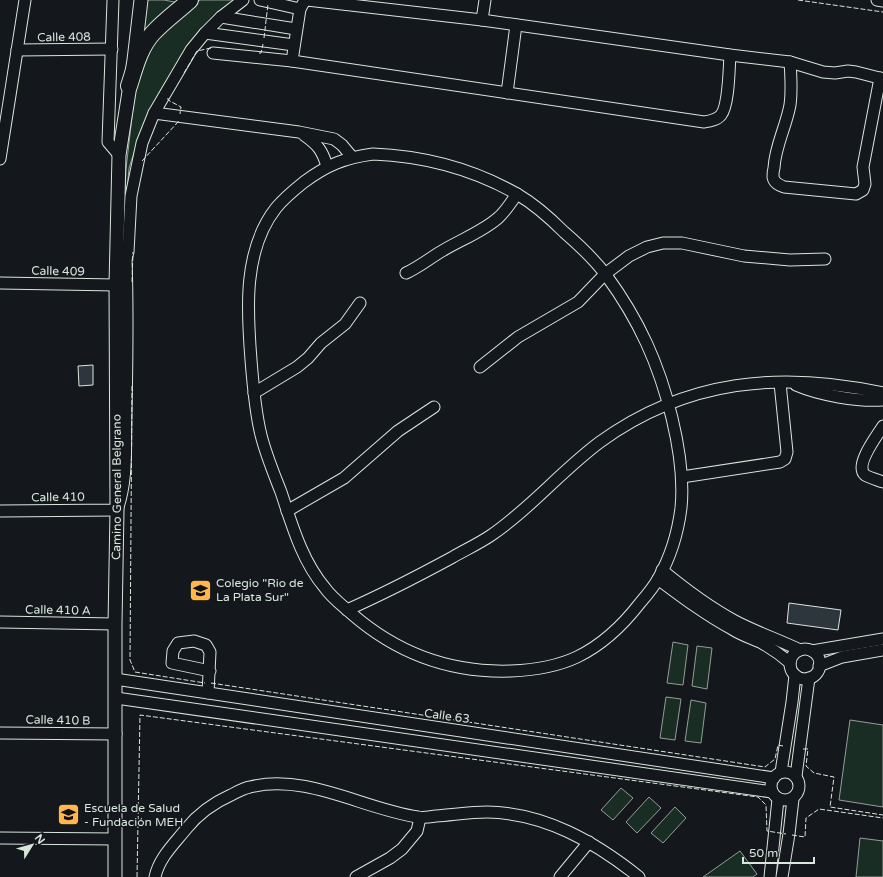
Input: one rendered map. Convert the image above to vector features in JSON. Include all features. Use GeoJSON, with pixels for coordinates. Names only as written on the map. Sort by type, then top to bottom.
{"type":"FeatureCollection","features":[{"type":"Feature","properties":{"kind":"highway"},"geometry":{"type":"LineString","coordinates":[[128,91],[138,59],[153,33],[190,0]]}},
{"type":"Feature","properties":{"kind":"main road","name":"Camino General Belgrano"},"geometry":{"type":"LineString","coordinates":[[128,91],[127,57],[133,0]]}},
{"type":"Feature","properties":{"kind":"main road","name":"Camino General Belgrano"},"geometry":{"type":"LineString","coordinates":[[115,877],[116,286],[121,261],[118,155],[134,60],[141,0]]}},
{"type":"Feature","properties":{"kind":"street"},"geometry":{"type":"LineString","coordinates":[[0,159],[25,0]]}},
{"type":"Feature","properties":{"kind":"street"},"geometry":{"type":"LineString","coordinates":[[113,0],[108,142],[118,155]]}},
{"type":"Feature","properties":{"kind":"street"},"geometry":{"type":"LineString","coordinates":[[116,510],[121,499],[125,460],[127,353],[121,261],[131,196],[142,143],[154,113],[191,50],[221,17],[243,0]]}},
{"type":"Feature","properties":{"kind":"street"},"geometry":{"type":"LineString","coordinates":[[260,0],[300,9]]}},
{"type":"Feature","properties":{"kind":"street"},"geometry":{"type":"LineString","coordinates":[[292,61],[300,9],[307,0],[328,1],[482,20],[790,62],[823,72],[835,73],[848,71],[882,78],[880,97],[863,166],[865,184],[863,190],[856,194],[784,187],[777,184],[773,178],[778,142],[788,115],[790,103],[790,62]]}},
{"type":"Feature","properties":{"kind":"street"},"geometry":{"type":"LineString","coordinates":[[482,20],[485,0]]}},
{"type":"Feature","properties":{"kind":"street"},"geometry":{"type":"LineString","coordinates":[[878,0],[883,1]]}},
{"type":"Feature","properties":{"kind":"street"},"geometry":{"type":"LineString","coordinates":[[221,17],[296,29]]}},
{"type":"Feature","properties":{"kind":"street"},"geometry":{"type":"LineString","coordinates":[[507,93],[516,25]]}},
{"type":"Feature","properties":{"kind":"street"},"geometry":{"type":"LineString","coordinates":[[205,33],[294,45]]}},
{"type":"Feature","properties":{"kind":"street","name":"Calle 408"},"geometry":{"type":"LineString","coordinates":[[17,50],[112,49]]}},
{"type":"Feature","properties":{"kind":"street"},"geometry":{"type":"LineString","coordinates":[[212,53],[292,61],[704,122],[713,120],[721,115],[726,104],[730,55]]}},
{"type":"Feature","properties":{"kind":"street"},"geometry":{"type":"LineString","coordinates":[[154,113],[299,132],[334,139],[342,145],[352,157]]}},
{"type":"Feature","properties":{"kind":"street"},"geometry":{"type":"LineString","coordinates":[[299,132],[316,143],[327,166]]}},
{"type":"Feature","properties":{"kind":"street"},"geometry":{"type":"LineString","coordinates":[[373,154],[392,155],[451,166],[483,178],[517,194],[532,204],[556,224],[605,274],[629,310],[647,342],[660,375],[677,441],[682,477],[681,506],[678,526],[670,554],[660,574],[635,610],[622,624],[601,642],[579,656],[561,664],[541,669],[497,672],[454,668],[418,656],[371,631],[347,610],[325,588],[303,552],[261,436],[254,393],[248,327],[250,279],[253,256],[259,237],[276,208],[297,188],[327,166],[352,157],[373,154]]}},
{"type":"Feature","properties":{"kind":"street"},"geometry":{"type":"LineString","coordinates":[[406,273],[443,250],[474,234],[498,218],[517,194]]}},
{"type":"Feature","properties":{"kind":"street"},"geometry":{"type":"LineString","coordinates":[[480,367],[518,337],[578,302],[605,274],[629,256],[647,247],[663,243],[682,243],[744,256],[790,260],[825,259]]}},
{"type":"Feature","properties":{"kind":"street","name":"Calle 409"},"geometry":{"type":"LineString","coordinates":[[0,283],[116,286]]}},
{"type":"Feature","properties":{"kind":"street"},"geometry":{"type":"LineString","coordinates":[[254,393],[297,367],[308,358],[321,343],[345,324],[360,303]]}},
{"type":"Feature","properties":{"kind":"street"},"geometry":{"type":"LineString","coordinates":[[347,610],[392,590],[489,537],[519,515],[578,460],[600,442],[655,409],[715,389],[756,383],[836,385],[883,393]]}},
{"type":"Feature","properties":{"kind":"street"},"geometry":{"type":"LineString","coordinates":[[785,383],[831,396],[873,401],[883,400]]}},
{"type":"Feature","properties":{"kind":"street"},"geometry":{"type":"LineString","coordinates":[[682,477],[780,462],[785,459],[787,452],[785,383]]}},
{"type":"Feature","properties":{"kind":"street"},"geometry":{"type":"LineString","coordinates":[[287,511],[344,478],[398,431],[434,407]]}},
{"type":"Feature","properties":{"kind":"street"},"geometry":{"type":"LineString","coordinates":[[883,426],[862,461],[861,468],[865,474],[883,482]]}},
{"type":"Feature","properties":{"kind":"street","name":"Calle 410"},"geometry":{"type":"LineString","coordinates":[[0,511],[116,510]]}},
{"type":"Feature","properties":{"kind":"street"},"geometry":{"type":"LineString","coordinates":[[660,574],[730,618],[800,650],[808,650],[812,652],[818,657],[819,666],[816,674],[809,678],[804,679],[795,675],[790,668],[793,655],[800,650]]}},
{"type":"Feature","properties":{"kind":"street"},"geometry":{"type":"LineString","coordinates":[[660,574],[681,596],[733,630],[781,655],[790,663]]}},
{"type":"Feature","properties":{"kind":"street","name":"Calle 410 A"},"geometry":{"type":"LineString","coordinates":[[0,622],[115,624]]}},
{"type":"Feature","properties":{"kind":"street"},"geometry":{"type":"LineString","coordinates":[[812,652],[883,639]]}},
{"type":"Feature","properties":{"kind":"street"},"geometry":{"type":"LineString","coordinates":[[819,666],[842,657],[883,650]]}},
{"type":"Feature","properties":{"kind":"street"},"geometry":{"type":"LineString","coordinates":[[208,693],[210,671]]}},
{"type":"Feature","properties":{"kind":"street"},"geometry":{"type":"LineString","coordinates":[[770,877],[774,832],[775,796],[771,785],[778,775],[791,709],[795,675]]}},
{"type":"Feature","properties":{"kind":"street"},"geometry":{"type":"LineString","coordinates":[[796,776],[809,678]]}},
{"type":"Feature","properties":{"kind":"street","name":"Calle 63"},"geometry":{"type":"LineString","coordinates":[[116,679],[778,775]]}},
{"type":"Feature","properties":{"kind":"street"},"geometry":{"type":"LineString","coordinates":[[116,698],[775,796],[786,801],[793,798]]}},
{"type":"Feature","properties":{"kind":"street","name":"Calle 410 B"},"geometry":{"type":"LineString","coordinates":[[0,733],[116,734]]}},
{"type":"Feature","properties":{"kind":"street"},"geometry":{"type":"LineString","coordinates":[[778,775],[789,772],[796,776],[799,781],[799,790],[793,798],[782,877]]}},
{"type":"Feature","properties":{"kind":"street"},"geometry":{"type":"LineString","coordinates":[[155,877],[164,856],[191,823],[215,802],[249,787],[268,784],[290,784],[331,793],[396,813],[420,818],[486,812],[513,814],[542,821],[569,831],[589,842],[618,860],[639,877]]}},
{"type":"Feature","properties":{"kind":"street"},"geometry":{"type":"LineString","coordinates":[[356,877],[390,858],[402,849],[417,831],[420,818]]}},
{"type":"Feature","properties":{"kind":"street"},"geometry":{"type":"LineString","coordinates":[[0,838],[115,839]]}},
{"type":"Feature","properties":{"kind":"street"},"geometry":{"type":"LineString","coordinates":[[560,877],[589,842]]}},
{"type":"Feature","properties":{"kind":"street"},"geometry":{"type":"LineString","coordinates":[[772,861],[785,861]]}},
{"type":"Feature","properties":{"kind":"green space"},"geometry":{"type":"Polygon","coordinates":[[[144,0],[164,0],[180,3],[140,43],[144,0]]]}},
{"type":"Feature","properties":{"kind":"green space"},"geometry":{"type":"Polygon","coordinates":[[[200,0],[234,0],[190,43],[159,93],[141,131],[129,168],[123,234],[126,169],[137,80],[149,46],[174,20],[200,0]]]}},
{"type":"Feature","properties":{"kind":"green space"},"geometry":{"type":"Polygon","coordinates":[[[673,642],[688,645],[683,685],[667,683],[673,642]]]}},
{"type":"Feature","properties":{"kind":"green space"},"geometry":{"type":"Polygon","coordinates":[[[697,646],[712,648],[707,689],[692,686],[697,646]]]}},
{"type":"Feature","properties":{"kind":"green space"},"geometry":{"type":"Polygon","coordinates":[[[666,697],[681,699],[675,740],[660,738],[666,697]]]}},
{"type":"Feature","properties":{"kind":"green space"},"geometry":{"type":"Polygon","coordinates":[[[691,700],[706,703],[701,743],[685,741],[691,700]]]}},
{"type":"Feature","properties":{"kind":"green space"},"geometry":{"type":"Polygon","coordinates":[[[850,720],[883,725],[883,807],[839,800],[850,720]]]}},
{"type":"Feature","properties":{"kind":"green space"},"geometry":{"type":"Polygon","coordinates":[[[621,788],[633,798],[613,820],[601,810],[621,788]]]}},
{"type":"Feature","properties":{"kind":"green space"},"geometry":{"type":"Polygon","coordinates":[[[649,797],[661,808],[637,833],[626,822],[649,797]]]}},
{"type":"Feature","properties":{"kind":"green space"},"geometry":{"type":"Polygon","coordinates":[[[675,807],[686,818],[663,843],[651,833],[675,807]]]}},
{"type":"Feature","properties":{"kind":"green space"},"geometry":{"type":"Polygon","coordinates":[[[860,838],[883,841],[883,877],[856,877],[860,838]]]}},
{"type":"Feature","properties":{"kind":"green space"},"geometry":{"type":"Polygon","coordinates":[[[740,851],[757,874],[753,877],[703,877],[740,851]]]}},
{"type":"Feature","properties":{"kind":"building"},"geometry":{"type":"Polygon","coordinates":[[[93,365],[93,385],[79,386],[78,366],[93,365]]]}},
{"type":"Feature","properties":{"kind":"building"},"geometry":{"type":"Polygon","coordinates":[[[789,603],[841,610],[838,630],[787,623],[789,603]]]}},
{"type":"Feature","properties":{"kind":"fence"},"geometry":{"type":"LineString","coordinates":[[798,0],[883,12]]}},
{"type":"Feature","properties":{"kind":"fence"},"geometry":{"type":"LineString","coordinates":[[264,38],[268,4]]}},
{"type":"Feature","properties":{"kind":"fence"},"geometry":{"type":"LineString","coordinates":[[259,53],[261,53],[263,44]]}},
{"type":"Feature","properties":{"kind":"fence"},"geometry":{"type":"LineString","coordinates":[[184,73],[197,51],[211,48]]}},
{"type":"Feature","properties":{"kind":"fence"},"geometry":{"type":"LineString","coordinates":[[168,98],[168,100],[181,107],[180,114]]}},
{"type":"Feature","properties":{"kind":"fence"},"geometry":{"type":"LineString","coordinates":[[142,161],[179,120]]}},
{"type":"Feature","properties":{"kind":"fence"},"geometry":{"type":"LineString","coordinates":[[132,282],[133,252]]}},
{"type":"Feature","properties":{"kind":"fence"},"geometry":{"type":"LineString","coordinates":[[132,386],[130,660],[135,672],[205,683]]}},
{"type":"Feature","properties":{"kind":"fence"},"geometry":{"type":"LineString","coordinates":[[211,683],[765,767],[775,759],[778,745],[783,746]]}},
{"type":"Feature","properties":{"kind":"fence"},"geometry":{"type":"LineString","coordinates":[[137,877],[140,715],[758,797],[766,805],[767,831],[786,834]]}},
{"type":"Feature","properties":{"kind":"fence"},"geometry":{"type":"LineString","coordinates":[[803,749],[808,749],[806,766],[814,773],[834,777],[830,807],[883,815]]}},
{"type":"Feature","properties":{"kind":"fence"},"geometry":{"type":"LineString","coordinates":[[792,835],[805,837],[806,818],[819,809],[883,818]]}},
{"type":"Feature","properties":{"kind":"place","name":"Colegio \"Rio de La Plata Sur\""},"geometry":{"type":"Point","coordinates":[200,590]}},
{"type":"Feature","properties":{"kind":"place","name":"Escuela de Salud - Fundación MEH"},"geometry":{"type":"Point","coordinates":[69,815]}}]}
